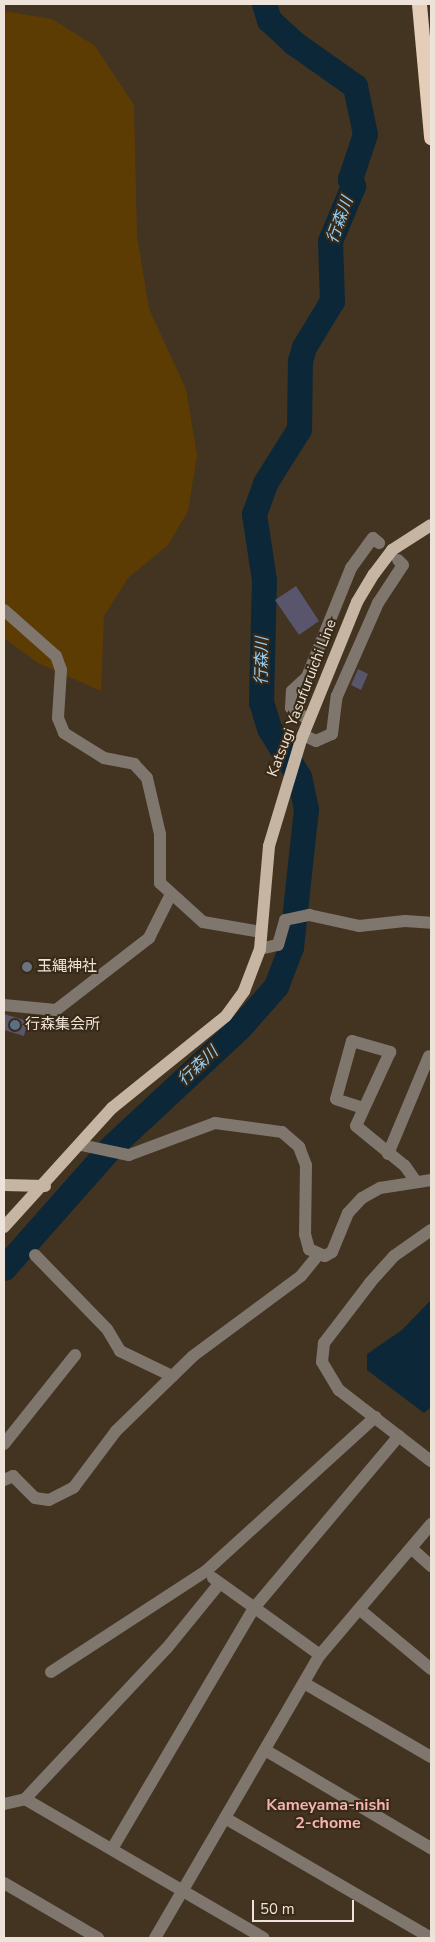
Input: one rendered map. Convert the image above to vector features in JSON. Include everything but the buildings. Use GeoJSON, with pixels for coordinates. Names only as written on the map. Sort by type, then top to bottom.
{"type":"FeatureCollection","features":[{"type":"Feature","properties":{"kind":"highway"},"geometry":{"type":"LineString","coordinates":[[419,4],[431,137]]}},
{"type":"Feature","properties":{"kind":"main road","name":"Katsugi Yasufuruichi Line"},"geometry":{"type":"LineString","coordinates":[[4,1227],[45,1186],[112,1108],[226,1016],[244,991],[260,949],[269,846],[288,775],[302,737],[374,574],[392,550],[431,525]]}},
{"type":"Feature","properties":{"kind":"main road"},"geometry":{"type":"LineString","coordinates":[[4,1185],[45,1186]]}},
{"type":"Feature","properties":{"kind":"street"},"geometry":{"type":"LineString","coordinates":[[309,720],[291,708],[292,691],[307,677],[351,568],[374,538],[379,543]]}},
{"type":"Feature","properties":{"kind":"street"},"geometry":{"type":"LineString","coordinates":[[302,737],[316,741],[332,734],[337,696],[378,603],[403,565],[398,560]]}},
{"type":"Feature","properties":{"kind":"street"},"geometry":{"type":"LineString","coordinates":[[4,610],[56,656],[61,670],[58,718],[64,733],[104,758],[134,764],[147,778],[160,834],[160,883],[204,922],[261,932]]}},
{"type":"Feature","properties":{"kind":"street"},"geometry":{"type":"LineString","coordinates":[[4,1005],[56,1010],[149,938],[172,894]]}},
{"type":"Feature","properties":{"kind":"street"},"geometry":{"type":"LineString","coordinates":[[260,949],[278,945],[285,920],[310,915],[359,926],[405,921],[431,924]]}},
{"type":"Feature","properties":{"kind":"street"},"geometry":{"type":"LineString","coordinates":[[364,1108],[336,1099],[352,1040],[390,1052],[356,1126],[388,1154],[406,1166],[416,1182]]}},
{"type":"Feature","properties":{"kind":"street"},"geometry":{"type":"LineString","coordinates":[[388,1154],[429,1056]]}},
{"type":"Feature","properties":{"kind":"street"},"geometry":{"type":"LineString","coordinates":[[81,1145],[130,1155],[215,1123],[282,1132],[295,1142],[306,1164],[305,1234],[309,1249],[318,1255]]}},
{"type":"Feature","properties":{"kind":"street"},"geometry":{"type":"LineString","coordinates":[[4,1480],[13,1476],[35,1498],[49,1500],[74,1487],[116,1431],[172,1376],[301,1276],[318,1255],[332,1252],[348,1213],[362,1198],[380,1188],[431,1180]]}},
{"type":"Feature","properties":{"kind":"street"},"geometry":{"type":"LineString","coordinates":[[431,1230],[394,1256],[324,1343],[322,1362],[328,1376],[375,1417],[431,1460]]}},
{"type":"Feature","properties":{"kind":"street"},"geometry":{"type":"LineString","coordinates":[[35,1254],[107,1329],[120,1351],[172,1376]]}},
{"type":"Feature","properties":{"kind":"street"},"geometry":{"type":"LineString","coordinates":[[4,1444],[75,1355]]}},
{"type":"Feature","properties":{"kind":"street"},"geometry":{"type":"LineString","coordinates":[[51,1672],[206,1571],[375,1417]]}},
{"type":"Feature","properties":{"kind":"street"},"geometry":{"type":"LineString","coordinates":[[112,1849],[254,1608],[399,1436]]}},
{"type":"Feature","properties":{"kind":"street"},"geometry":{"type":"LineString","coordinates":[[155,1938],[320,1655],[431,1524]]}},
{"type":"Feature","properties":{"kind":"street"},"geometry":{"type":"LineString","coordinates":[[411,1548],[431,1566]]}},
{"type":"Feature","properties":{"kind":"street"},"geometry":{"type":"LineString","coordinates":[[206,1571],[219,1584],[320,1655]]}},
{"type":"Feature","properties":{"kind":"street"},"geometry":{"type":"LineString","coordinates":[[4,1804],[25,1799],[167,1648],[219,1584]]}},
{"type":"Feature","properties":{"kind":"street"},"geometry":{"type":"LineString","coordinates":[[360,1609],[431,1670]]}},
{"type":"Feature","properties":{"kind":"street"},"geometry":{"type":"LineString","coordinates":[[304,1683],[431,1757]]}},
{"type":"Feature","properties":{"kind":"street"},"geometry":{"type":"LineString","coordinates":[[265,1750],[431,1848]]}},
{"type":"Feature","properties":{"kind":"street"},"geometry":{"type":"LineString","coordinates":[[25,1799],[264,1938]]}},
{"type":"Feature","properties":{"kind":"street"},"geometry":{"type":"LineString","coordinates":[[225,1818],[431,1938]]}},
{"type":"Feature","properties":{"kind":"street"},"geometry":{"type":"LineString","coordinates":[[4,1883],[98,1938]]}},
{"type":"Feature","properties":{"kind":"shaded area"},"geometry":{"type":"Polygon","coordinates":[[[4,11],[52,19],[95,46],[134,105],[137,236],[149,309],[186,389],[197,455],[188,511],[168,545],[128,578],[104,616],[101,691],[38,663],[4,638],[4,11]]]}},
{"type":"Feature","properties":{"kind":"water"},"geometry":{"type":"Polygon","coordinates":[[[431,1300],[431,1407],[424,1413],[367,1370],[367,1354],[402,1330],[431,1300]]]}},
{"type":"Feature","properties":{"kind":"waterway","name":"行森川"},"geometry":{"type":"LineString","coordinates":[[4,1268],[111,1147],[240,1027],[276,986],[291,947],[306,809],[299,777],[269,728],[261,702],[264,580],[254,514],[265,483],[299,429],[300,361],[304,347],[332,301],[330,241],[353,186],[350,179],[365,134],[355,86],[294,43],[269,20],[264,4]]}},
{"type":"Feature","properties":{"kind":"place","name":"玉縄神社"},"geometry":{"type":"Point","coordinates":[27,967]}},
{"type":"Feature","properties":{"kind":"place","name":"行森集会所"},"geometry":{"type":"Point","coordinates":[15,1025]}},
{"type":"Feature","properties":{"kind":"district","name":"Kameyama-nishi 2-chome"},"geometry":{"type":"Point","coordinates":[328,1814]}}]}
